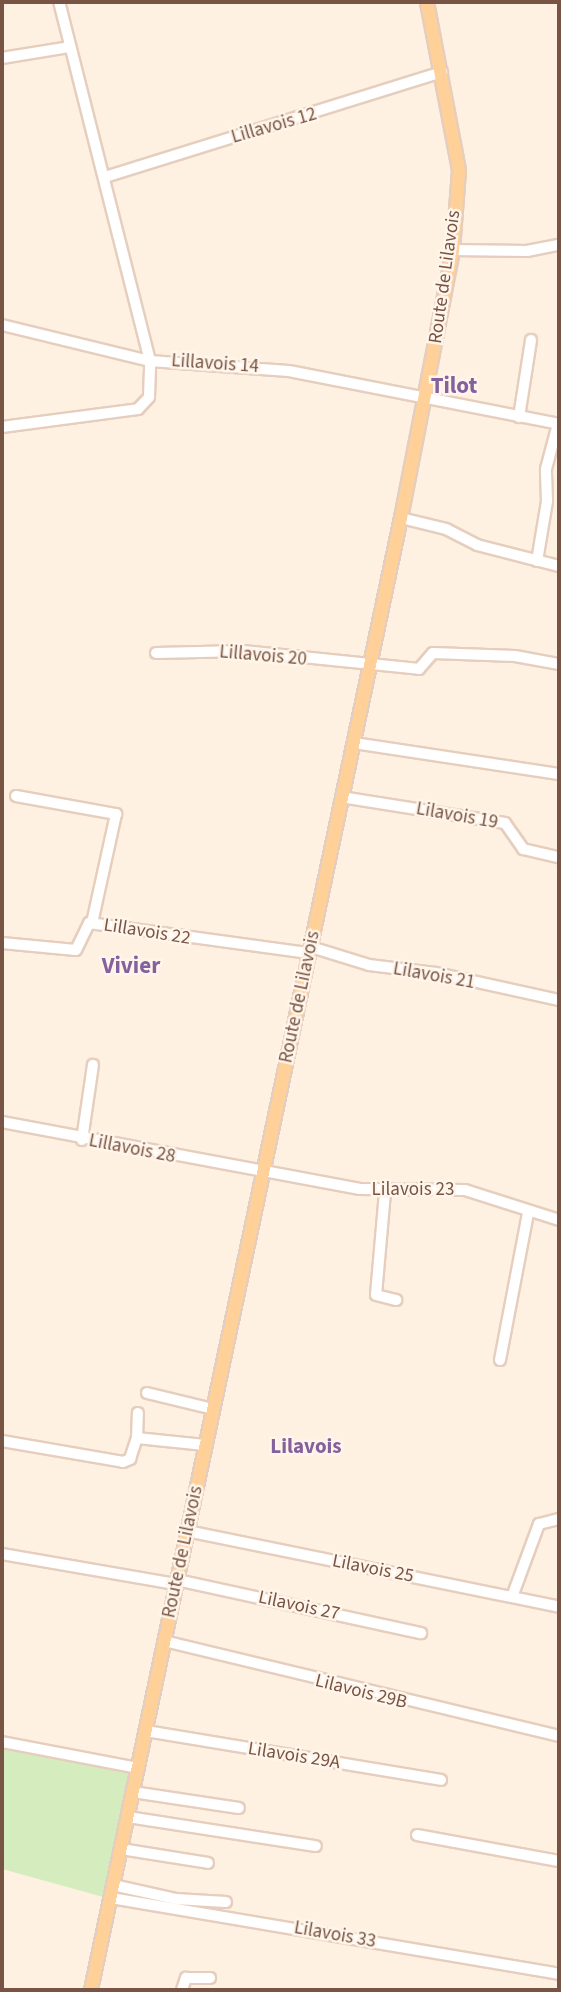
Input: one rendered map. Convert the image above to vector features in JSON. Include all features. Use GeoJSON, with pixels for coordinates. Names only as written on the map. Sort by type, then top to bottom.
{"type":"FeatureCollection","features":[{"type":"Feature","properties":{"kind":"main road","name":"Route de Lilavois"},"geometry":{"type":"LineString","coordinates":[[91,1990],[401,518],[453,250],[459,170],[427,2]]}},
{"type":"Feature","properties":{"kind":"street"},"geometry":{"type":"LineString","coordinates":[[2,325],[150,361],[59,2]]}},
{"type":"Feature","properties":{"kind":"street"},"geometry":{"type":"LineString","coordinates":[[2,58],[70,47]]}},
{"type":"Feature","properties":{"kind":"street","name":"Lillavois 12"},"geometry":{"type":"LineString","coordinates":[[105,177],[442,72]]}},
{"type":"Feature","properties":{"kind":"street"},"geometry":{"type":"LineString","coordinates":[[453,250],[527,251],[559,246]]}},
{"type":"Feature","properties":{"kind":"street"},"geometry":{"type":"LineString","coordinates":[[519,416],[531,340]]}},
{"type":"Feature","properties":{"kind":"street","name":"Lillavois 14"},"geometry":{"type":"LineString","coordinates":[[2,427],[138,409],[149,397],[150,361],[271,368],[559,424]]}},
{"type":"Feature","properties":{"kind":"street"},"geometry":{"type":"LineString","coordinates":[[537,561],[547,501],[546,469],[559,424]]}},
{"type":"Feature","properties":{"kind":"street"},"geometry":{"type":"LineString","coordinates":[[401,518],[559,566]]}},
{"type":"Feature","properties":{"kind":"street","name":"Lillavois 20"},"geometry":{"type":"LineString","coordinates":[[156,653],[243,651],[419,669],[433,653],[559,664]]}},
{"type":"Feature","properties":{"kind":"street"},"geometry":{"type":"LineString","coordinates":[[354,743],[559,774]]}},
{"type":"Feature","properties":{"kind":"street"},"geometry":{"type":"LineString","coordinates":[[16,796],[116,814],[92,923]]}},
{"type":"Feature","properties":{"kind":"street","name":"Lilavois 19"},"geometry":{"type":"LineString","coordinates":[[341,797],[505,823],[523,849],[559,857]]}},
{"type":"Feature","properties":{"kind":"street","name":"Lillavois 22"},"geometry":{"type":"LineString","coordinates":[[2,943],[76,950],[92,923],[310,950]]}},
{"type":"Feature","properties":{"kind":"street","name":"Lilavois 21"},"geometry":{"type":"LineString","coordinates":[[310,950],[369,965],[436,972],[559,1000]]}},
{"type":"Feature","properties":{"kind":"street"},"geometry":{"type":"LineString","coordinates":[[82,1140],[93,1065]]}},
{"type":"Feature","properties":{"kind":"street","name":"Lillavois 28"},"geometry":{"type":"LineString","coordinates":[[2,1122],[262,1174]]}},
{"type":"Feature","properties":{"kind":"street","name":"Lilavois 23"},"geometry":{"type":"LineString","coordinates":[[262,1174],[385,1192],[464,1190],[528,1213],[559,1220]]}},
{"type":"Feature","properties":{"kind":"street"},"geometry":{"type":"LineString","coordinates":[[385,1192],[376,1295],[396,1300]]}},
{"type":"Feature","properties":{"kind":"street"},"geometry":{"type":"LineString","coordinates":[[500,1360],[528,1213]]}},
{"type":"Feature","properties":{"kind":"street"},"geometry":{"type":"LineString","coordinates":[[147,1393],[213,1409]]}},
{"type":"Feature","properties":{"kind":"street"},"geometry":{"type":"LineString","coordinates":[[2,1441],[126,1462],[137,1438],[138,1413]]}},
{"type":"Feature","properties":{"kind":"street"},"geometry":{"type":"LineString","coordinates":[[137,1438],[205,1445]]}},
{"type":"Feature","properties":{"kind":"street"},"geometry":{"type":"LineString","coordinates":[[512,1597],[538,1524],[559,1519]]}},
{"type":"Feature","properties":{"kind":"street","name":"Lilavois 25"},"geometry":{"type":"LineString","coordinates":[[187,1531],[559,1606]]}},
{"type":"Feature","properties":{"kind":"street","name":"Lilavois 27"},"geometry":{"type":"LineString","coordinates":[[2,1554],[176,1582],[421,1633]]}},
{"type":"Feature","properties":{"kind":"street","name":"Lilavois 29B"},"geometry":{"type":"LineString","coordinates":[[164,1641],[559,1736]]}},
{"type":"Feature","properties":{"kind":"street","name":"Lilavois 29A"},"geometry":{"type":"LineString","coordinates":[[146,1731],[441,1780]]}},
{"type":"Feature","properties":{"kind":"street"},"geometry":{"type":"LineString","coordinates":[[2,1742],[138,1768]]}},
{"type":"Feature","properties":{"kind":"street"},"geometry":{"type":"LineString","coordinates":[[133,1792],[239,1808]]}},
{"type":"Feature","properties":{"kind":"street"},"geometry":{"type":"LineString","coordinates":[[128,1817],[316,1846]]}},
{"type":"Feature","properties":{"kind":"street"},"geometry":{"type":"LineString","coordinates":[[418,1835],[559,1861]]}},
{"type":"Feature","properties":{"kind":"street"},"geometry":{"type":"LineString","coordinates":[[121,1849],[208,1863]]}},
{"type":"Feature","properties":{"kind":"street"},"geometry":{"type":"LineString","coordinates":[[112,1891],[226,1902]]}},
{"type":"Feature","properties":{"kind":"street","name":"Lilavois 33"},"geometry":{"type":"LineString","coordinates":[[112,1891],[559,1974]]}},
{"type":"Feature","properties":{"kind":"street"},"geometry":{"type":"LineString","coordinates":[[182,1990],[186,1978],[210,1978]]}},
{"type":"Feature","properties":{"kind":"green space"},"geometry":{"type":"Polygon","coordinates":[[[2,1748],[134,1772],[107,1898],[2,1869],[2,1748]]]}},
{"type":"Feature","properties":{"kind":"district","name":"Tilot"},"geometry":{"type":"Point","coordinates":[454,386]}},
{"type":"Feature","properties":{"kind":"district","name":"Vivier"},"geometry":{"type":"Point","coordinates":[131,966]}},
{"type":"Feature","properties":{"kind":"district","name":"Lilavois"},"geometry":{"type":"Point","coordinates":[306,1446]}}]}
